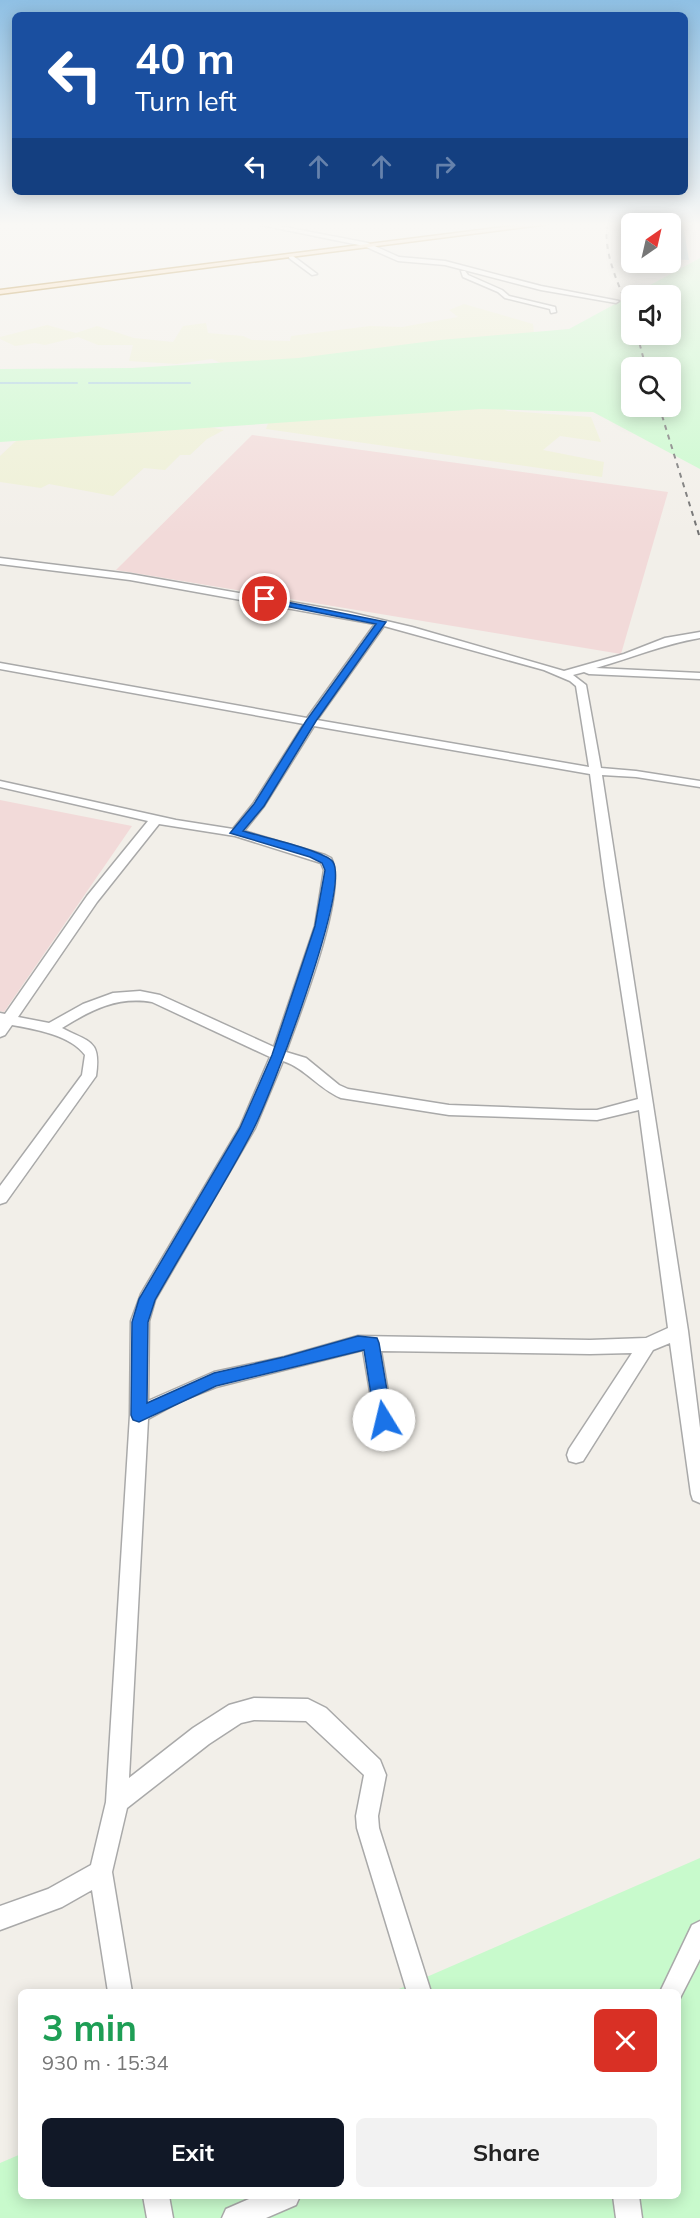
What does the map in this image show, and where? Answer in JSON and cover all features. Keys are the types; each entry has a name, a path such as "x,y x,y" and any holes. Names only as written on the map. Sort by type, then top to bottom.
{"street":[{"path":"0,561 153,581 265,599 382,622 487,650 564,674 582,685 679,1331 700,1494"},
{"path":"236,833 258,806 311,721 382,622"},
{"path":"564,674 658,644 700,635"},
{"path":"0,666 488,754 700,784"},
{"path":"580,670 700,676"},
{"path":"0,784 156,819 236,833 321,858 327,861 330,870 321,926 278,1055 247,1128 147,1299 140,1322 139,1415 117,1802 101,1872 120,1989"},
{"path":"2,1023 92,899 156,819"},
{"path":"51,1028 102,1000 123,995 141,995 155,998 278,1055 301,1062 334,1089 346,1094 449,1110 597,1115 645,1103"},
{"path":"0,1198 89,1076 93,1062 92,1054 86,1046 51,1028 2,1023"},
{"path":"139,1415 177,1395 214,1380 284,1364 358,1343 590,1347 647,1345 679,1331"},
{"path":"371,1343 387,1439"},
{"path":"576,1455 647,1345"},
{"path":"117,1802 201,1736 237,1713 254,1709 308,1710 318,1716 372,1768 375,1775 367,1816 368,1828 418,1989"},
{"path":"0,1917 54,1899 101,1872"},
{"path":"673,1989 700,1933"},
{"path":"157,2199 160,2218"},
{"path":"235,2218 280,2199"},
{"path":"626,2199 629,2218"}],"shaded area":[{"path":"252,435 668,492 621,654 116,570"},
{"path":"0,800 132,826 4,1012 0,1011"}],"green space":[{"path":"37,328 56,328 76,333 92,328 102,328 134,338 173,342 182,328 207,328 208,333 243,336 252,340 290,341 291,336 358,328 533,328 534,333 231,368 212,359 177,364 129,361 133,345 98,345 78,337 45,345 35,343 15,346 0,339 0,337"},
{"path":"572,328 621,328 621,345 681,345 681,328 700,328 700,469 593,412 481,409 0,442 0,369 132,368 298,358 440,340"},
{"path":"487,399 507,411 591,417 601,442 560,436 543,450 604,462 602,477 266,429 274,406"},
{"path":"199,425 224,430 207,439 190,455 180,455 165,470 144,468 113,496 49,484 41,488 0,482 0,456 31,427"},
{"path":"700,1858 700,2218 0,2218 0,2163 18,2155 18,2199 681,2199 681,1989 399,1989"}],"waterway":[{"path":"0,383 77,383"},
{"path":"89,383 190,383"}],"railway":[{"path":"640,345 643,357"},
{"path":"662,417 700,538"}],"route":[{"path":"265,599 382,622 311,721 250,818 236,833 314,855 327,861 330,870 321,926 278,1055 247,1128 147,1299 140,1322 139,1415 177,1395 232,1374 284,1364 358,1343 371,1343 384,1420"}]}
